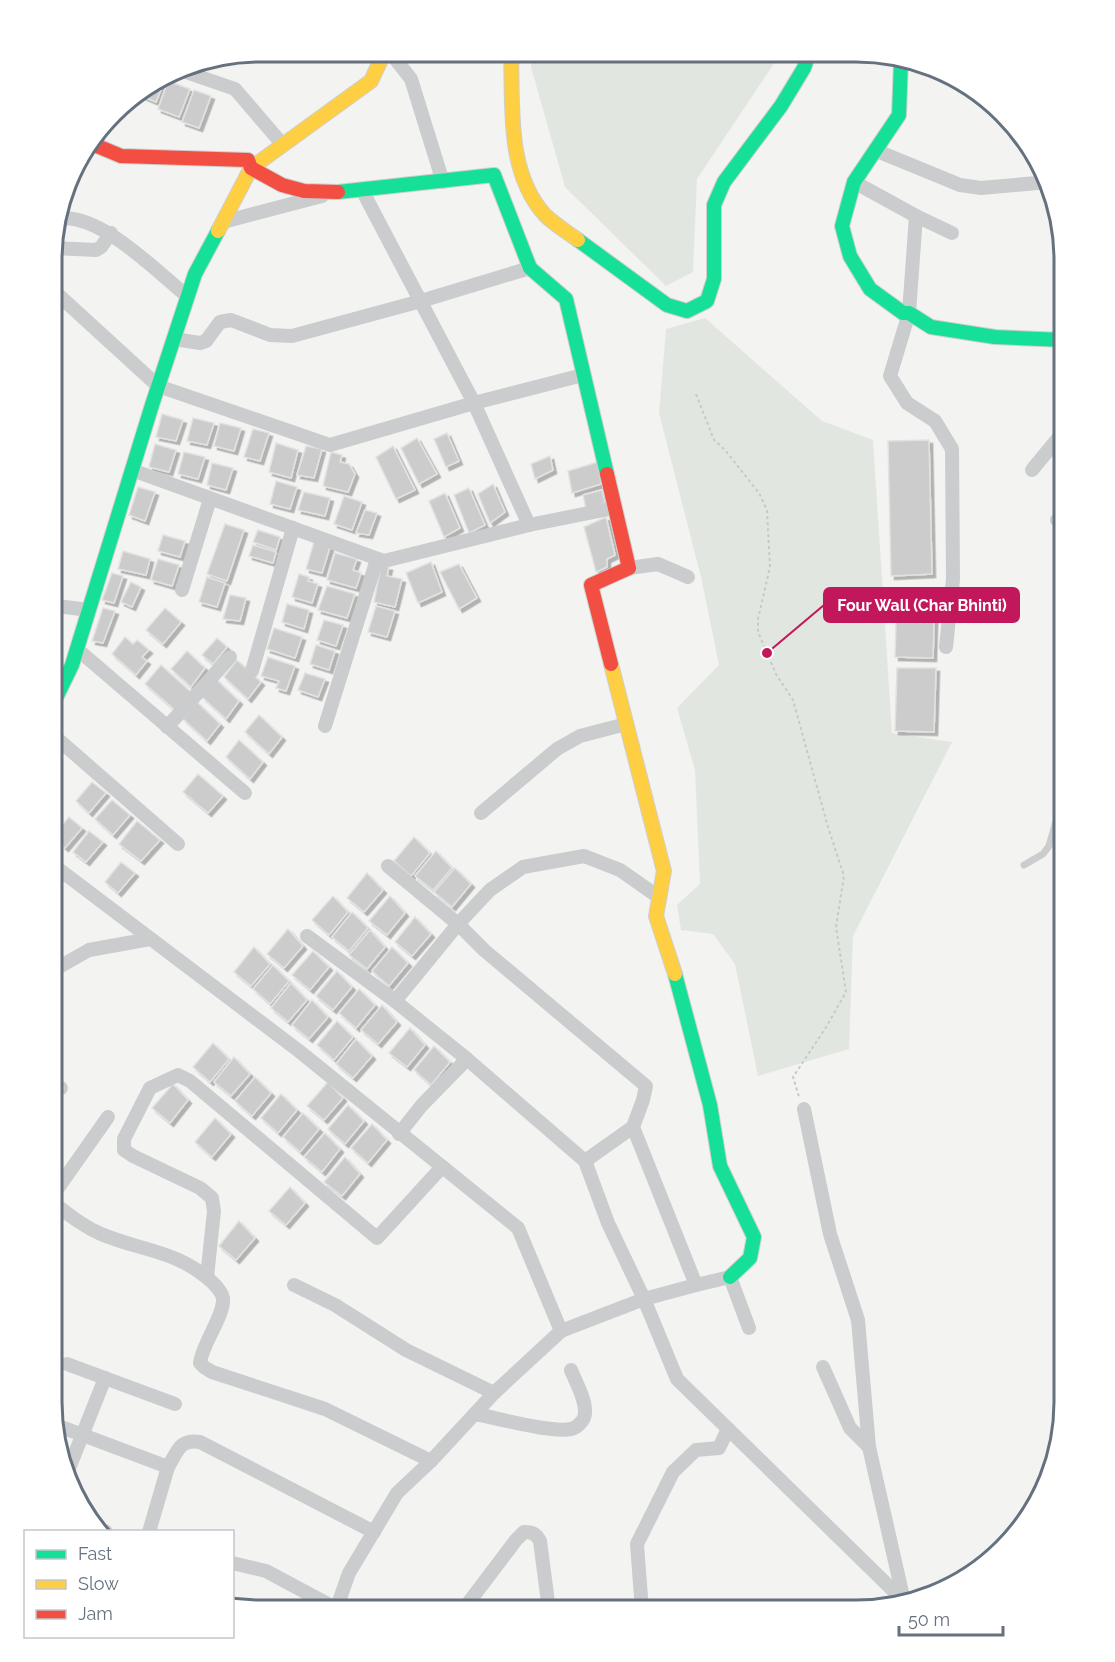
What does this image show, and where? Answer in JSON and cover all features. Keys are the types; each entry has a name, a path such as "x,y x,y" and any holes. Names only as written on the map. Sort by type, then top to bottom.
{"street":[{"path":"62,686 72,665 195,274 251,168 371,81 381,62"},
{"path":"396,62 411,79 443,182"},
{"path":"511,62 514,136 520,170 530,195 546,216 667,305 682,312 694,309 707,301 714,279 714,206 724,182 781,106 806,62"},
{"path":"901,67 899,115 854,182 842,226 850,256 870,290 903,313 909,313 931,327 995,337 1054,340"},
{"path":"192,74 235,89 283,145"},
{"path":"98,146 121,156 248,160 251,168 282,185 304,191 362,190 443,182 520,170"},
{"path":"877,150 960,185 981,188 1037,183"},
{"path":"494,175 530,268 566,299 629,568"},
{"path":"854,182 952,233"},
{"path":"362,190 474,403 529,525"},
{"path":"223,222 338,192"},
{"path":"916,216 909,313 890,376 907,403 935,421 952,449 953,579 946,647"},
{"path":"66,218 74,218 111,233 188,297"},
{"path":"62,248 96,250 111,233"},
{"path":"174,339 200,343 206,341 220,322 231,320 270,334 292,336 530,268"},
{"path":"62,298 158,386 330,445 474,403 583,375"},
{"path":"1032,470 1054,443"},
{"path":"132,470 384,561 529,525 614,508"},
{"path":"182,590 210,499"},
{"path":"252,671 293,528"},
{"path":"324,726 377,559"},
{"path":"340,1600 349,1573 397,1493 431,1461 494,1393 561,1331 644,1299 730,1277 750,1258 754,1237 720,1166 710,1105 657,916 664,871 591,585 629,568 658,564 688,577"},
{"path":"62,607 89,610"},
{"path":"76,650 245,793"},
{"path":"167,727 230,657"},
{"path":"481,813 557,749 580,736 626,724"},
{"path":"62,743 178,844"},
{"path":"395,1000 458,924 490,890 524,867 584,856 620,870 660,898"},
{"path":"388,866 645,1086 643,1100 633,1127 585,1161"},
{"path":"62,872 299,1051 518,1228 561,1331"},
{"path":"307,936 395,1000 585,1161 608,1223 644,1299 677,1379 899,1596"},
{"path":"62,965 89,950 150,939"},
{"path":"399,1134 467,1059"},
{"path":"207,1277 214,1212 212,1198 200,1188 133,1156 124,1149 124,1139 150,1088 177,1075 190,1081 377,1238 442,1167"},
{"path":"804,1109 830,1234 858,1320 869,1447 903,1595"},
{"path":"62,1183 108,1117"},
{"path":"633,1127 696,1285"},
{"path":"62,1208 84,1225 101,1234 166,1253 191,1266 217,1287 223,1298 201,1355 200,1363 204,1367 212,1372 325,1409 431,1461"},
{"path":"730,1277 749,1328"},
{"path":"294,1285 335,1305 406,1350 494,1393"},
{"path":"67,1364 175,1404"},
{"path":"823,1367 850,1428 869,1447"},
{"path":"475,1413 554,1430 573,1429 581,1424 586,1415 584,1400 571,1370"},
{"path":"71,1463 105,1378"},
{"path":"63,1428 168,1467"},
{"path":"641,1600 637,1544 673,1472 696,1450 720,1448 728,1429"},
{"path":"150,1530 168,1467 182,1444 188,1440 200,1442 374,1532"},
{"path":"471,1600 516,1540 524,1532 531,1532 537,1535 540,1541 548,1600"},
{"path":"234,1563 266,1570 321,1600"}],"lane":[{"path":"1024,865 1043,854 1050,846 1054,833"}],"path":[{"path":"696,394 714,440 725,450 759,493 767,510 770,567 758,619 758,632 776,674 792,700 844,876 836,927 846,992 793,1077 804,1109"}],"shaded area":[{"path":"531,62 775,62 697,179 693,272 666,286 565,187"},
{"path":"705,318 822,421 873,440 892,733 952,742 853,936 849,1049 758,1076 735,964 713,934 681,930 677,905 700,884 695,770 677,708 719,665 701,577 659,413 666,329"}],"building":[{"path":"172,82 190,89 179,117 158,109 166,85"},
{"path":"162,88 156,102 146,98"},
{"path":"194,90 211,96 199,128 182,122"},
{"path":"162,414 183,420 176,441 156,437"},
{"path":"193,418 214,423 207,445 187,441"},
{"path":"220,423 241,428 234,451 214,446"},
{"path":"253,429 269,433 260,461 244,457"},
{"path":"447,433 459,461 446,467 434,439"},
{"path":"417,438 437,474 419,484 401,448"},
{"path":"929,440 932,574 891,576 888,441"},
{"path":"276,443 298,450 291,478 269,472"},
{"path":"155,444 176,450 169,472 149,467"},
{"path":"306,446 322,449 314,478 297,475"},
{"path":"393,446 415,490 396,499 376,457"},
{"path":"184,452 205,457 198,479 178,474"},
{"path":"331,452 342,455 340,462 349,464 355,474 348,492 323,486"},
{"path":"550,456 553,470 535,479 531,464"},
{"path":"598,462 601,484 572,493 568,471"},
{"path":"212,463 233,468 226,490 207,485"},
{"path":"276,481 297,487 290,509 270,504"},
{"path":"493,484 505,512 490,523 478,494"},
{"path":"138,487 155,492 145,521 129,515"},
{"path":"469,488 485,525 469,533 454,495"},
{"path":"602,490 605,503 586,509 583,495"},
{"path":"304,492 330,498 325,516 298,510"},
{"path":"445,493 460,528 444,537 429,501"},
{"path":"344,496 362,502 352,530 334,524"},
{"path":"365,510 377,513 369,535 356,533"},
{"path":"606,517 615,555 607,559 607,567 596,572 584,527"},
{"path":"225,524 244,530 227,581 207,574"},
{"path":"258,530 280,537 276,550 253,542"},
{"path":"163,535 185,541 180,557 158,551"},
{"path":"314,542 330,547 322,573 306,569"},
{"path":"253,545 276,552 273,563 249,556"},
{"path":"123,551 150,559 146,575 118,569"},
{"path":"335,553 357,559 353,570 361,573 356,588 327,580"},
{"path":"158,559 179,565 172,586 151,580"},
{"path":"431,562 442,592 418,603 406,573"},
{"path":"459,564 477,598 459,609 440,572"},
{"path":"381,566 389,567 387,576 402,579 395,607 374,602"},
{"path":"112,573 123,576 114,603 102,600"},
{"path":"299,574 309,577 308,581 318,584 312,603 292,597"},
{"path":"207,577 225,583 217,607 199,602"},
{"path":"131,582 141,587 132,607 121,602"},
{"path":"327,586 355,594 347,618 318,610"},
{"path":"897,589 935,590 933,658 895,657"},
{"path":"230,595 246,598 240,621 223,619"},
{"path":"287,604 309,610 304,629 282,622"},
{"path":"376,606 395,611 387,637 368,632"},
{"path":"103,608 115,611 103,643 92,641"},
{"path":"165,608 181,622 163,644 146,630"},
{"path":"324,620 343,625 336,646 317,640"},
{"path":"274,628 302,637 295,658 267,649"},
{"path":"125,637 133,644 137,640 149,650 142,657 147,661 136,675 112,654"},
{"path":"217,638 227,647 213,664 202,655"},
{"path":"316,645 335,651 329,670 310,664"},
{"path":"187,651 205,668 191,687 171,669"},
{"path":"268,657 295,666 286,691 276,688 279,681 261,676"},
{"path":"237,660 261,682 248,699 224,677"},
{"path":"161,665 191,692 176,711 145,684"},
{"path":"897,668 936,668 934,732 895,731"},
{"path":"305,673 325,679 318,697 298,690"},
{"path":"216,679 239,701 226,719 202,697"},
{"path":"197,702 220,724 207,741 183,719"},
{"path":"259,715 282,737 269,754 245,732"},
{"path":"239,740 263,762 250,779 226,757"},
{"path":"198,774 223,796 208,813 183,792"},
{"path":"92,782 106,793 89,813 76,801"},
{"path":"112,800 130,815 113,835 95,819"},
{"path":"69,817 82,828 65,848 62,845 62,825"},
{"path":"137,821 160,840 141,861 119,844"},
{"path":"89,831 103,842 86,862 73,852"},
{"path":"414,837 430,853 411,876 394,861"},
{"path":"436,851 452,868 433,890 415,876"},
{"path":"121,862 135,873 118,893 105,882"},
{"path":"455,868 471,884 452,907 434,892"},
{"path":"367,873 383,890 364,912 347,898"},
{"path":"333,896 348,912 329,935 312,920"},
{"path":"390,896 405,913 387,935 369,921"},
{"path":"352,912 368,928 349,951 332,937"},
{"path":"415,917 431,934 412,956 395,942"},
{"path":"288,929 303,946 284,968 267,954"},
{"path":"370,930 385,947 367,969 349,955"},
{"path":"254,947 270,964 251,986 234,972"},
{"path":"392,947 408,963 389,986 372,971"},
{"path":"313,951 329,967 310,990 292,975"},
{"path":"273,965 289,981 270,1004 253,989"},
{"path":"337,971 352,987 333,1010 316,996"},
{"path":"291,983 307,1000 288,1022 271,1008"},
{"path":"359,989 375,1005 356,1028 339,1013"},
{"path":"312,1000 328,1017 309,1039 292,1025"},
{"path":"382,1005 397,1022 378,1044 361,1030"},
{"path":"337,1021 353,1037 334,1060 317,1045"},
{"path":"410,1028 425,1045 407,1067 389,1053"},
{"path":"356,1039 372,1056 353,1078 336,1064"},
{"path":"213,1043 229,1059 210,1082 193,1067"},
{"path":"434,1046 450,1062 431,1085 414,1070"},
{"path":"234,1057 250,1074 231,1096 214,1082"},
{"path":"255,1077 271,1093 252,1116 235,1101"},
{"path":"328,1082 343,1098 324,1120 307,1106"},
{"path":"173,1084 188,1100 170,1123 152,1108"},
{"path":"281,1094 297,1110 278,1133 261,1118"},
{"path":"348,1105 364,1121 345,1144 328,1129"},
{"path":"303,1113 319,1129 300,1152 283,1137"},
{"path":"215,1118 231,1134 212,1157 195,1142"},
{"path":"372,1124 387,1140 368,1163 351,1148"},
{"path":"325,1133 340,1149 322,1172 304,1157"},
{"path":"345,1157 360,1174 342,1196 324,1182"},
{"path":"290,1187 305,1203 286,1225 269,1211"},
{"path":"239,1221 255,1238 236,1260 219,1246"}],"traffic: fast":[{"path":"578,240 667,305 687,311 707,301 714,279 714,205 724,182 781,106 806,62"},
{"path":"901,67 899,115 854,182 842,226 850,256 870,289 903,313 909,313 931,327 995,337 1054,340"},
{"path":"338,192 494,175 530,268 566,299 607,474"},
{"path":"62,686 72,665 195,274 218,231"},
{"path":"675,974 710,1105 720,1166 754,1237 750,1258 730,1277"}],"traffic: slow":[{"path":"218,231 251,168 371,81 380,62"},
{"path":"511,62 514,138 524,179 532,198 545,215 578,240"},
{"path":"611,664 664,871 656,916 675,974"}],"traffic: jam":[{"path":"97,146 121,156 248,160 251,168 282,185 304,191 338,192"},
{"path":"607,474 629,568 591,585 611,664"}],"place":[{"name":"Four Wall (Char Bhinti)","path":"767,653"}]}
